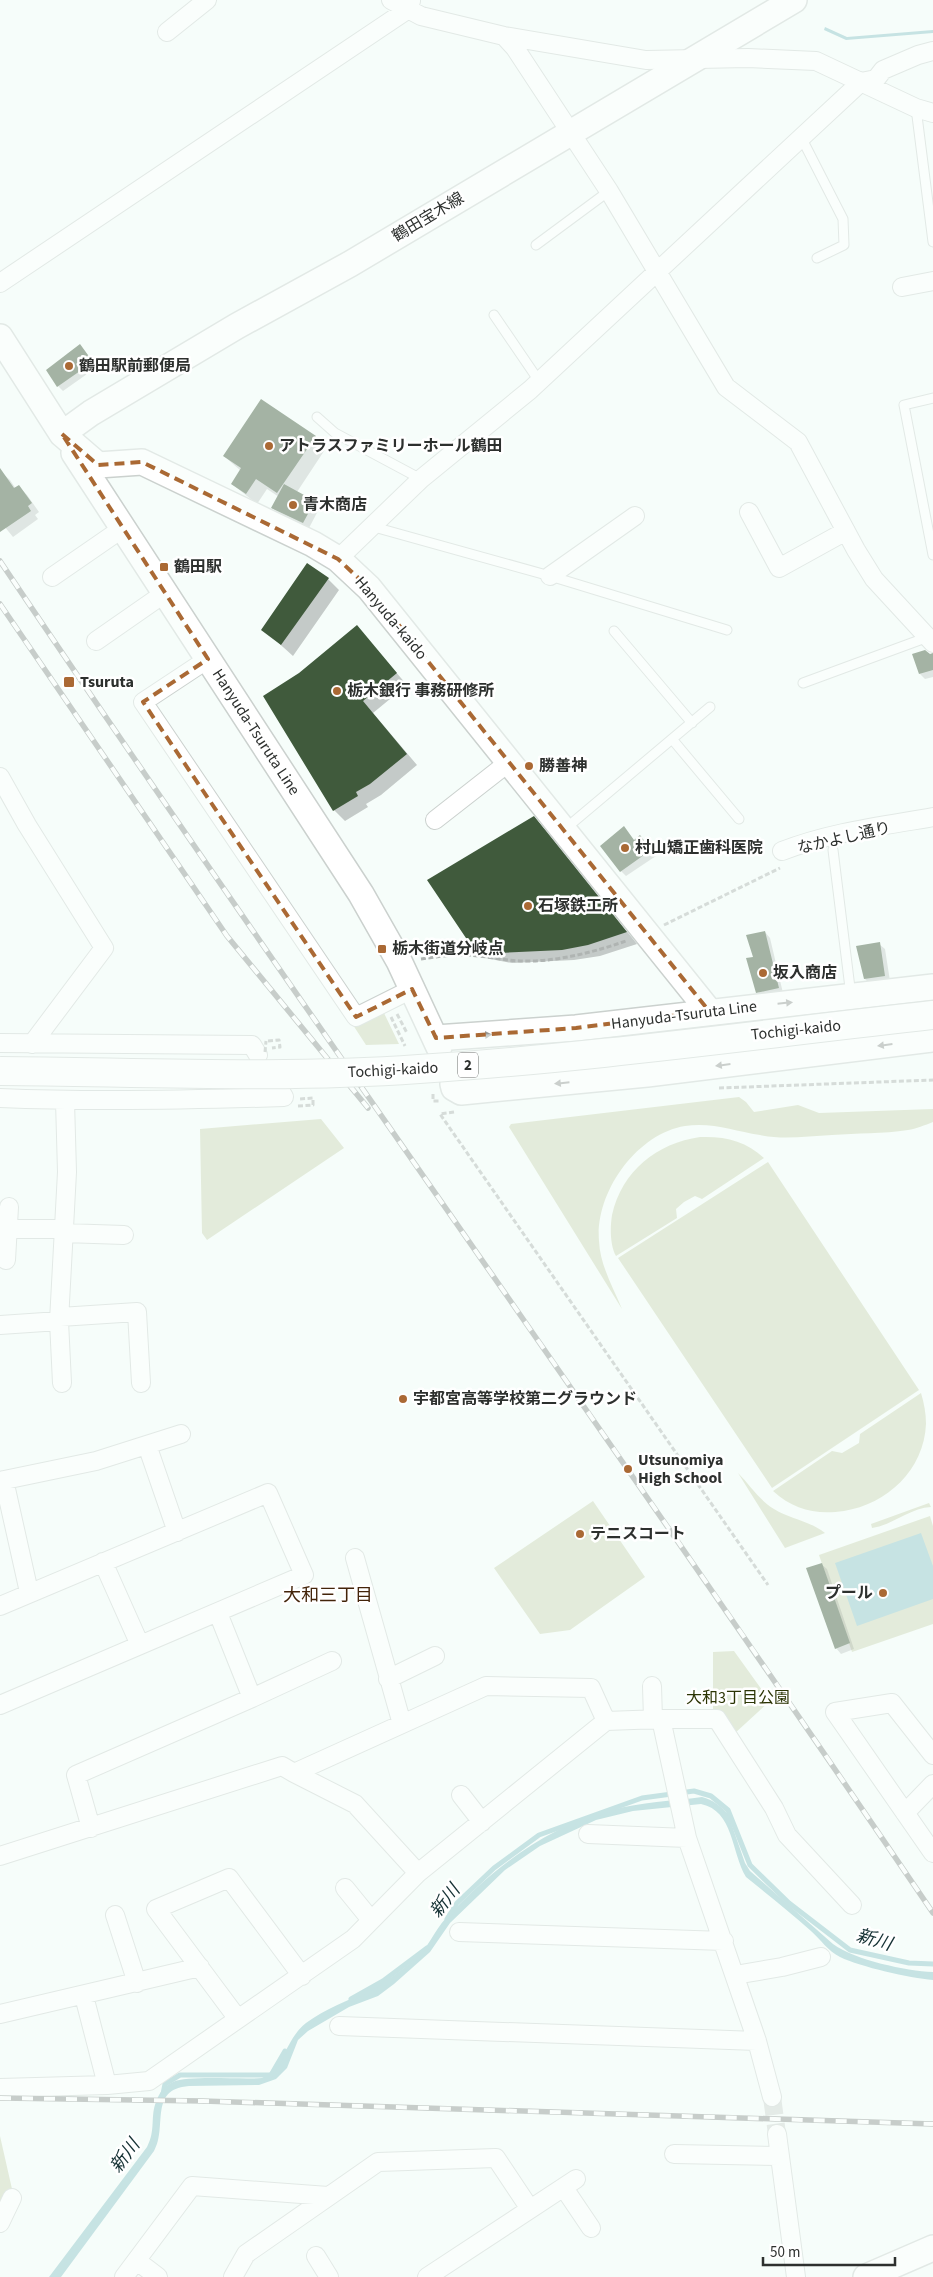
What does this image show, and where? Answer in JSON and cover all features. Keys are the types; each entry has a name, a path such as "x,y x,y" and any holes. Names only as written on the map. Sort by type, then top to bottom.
{"main road":[{"name":"Tochigi-kaido","path":"0,1071 282,1074 418,1070 593,1054 933,1015"}],"street":[{"path":"167,32 207,0"},
{"path":"390,0 409,5 421,16 504,36 646,60 748,58 816,61 916,108 933,113"},
{"name":"鶴田宝木線","path":"62,434 91,413 238,326 350,264 794,0"},
{"path":"0,283 409,5"},
{"path":"504,36 515,48 609,191 658,271 709,362 726,387 798,442 874,579 930,640"},
{"path":"338,558 374,527 421,479 539,381 802,139 861,82 876,79 883,70 918,55 933,51"},
{"path":"902,287 933,282"},
{"name":"Hanyuda-kaido","path":"0,337 62,434 98,465 142,462 313,544 338,558 368,588 709,1012"},
{"name":"Hanyuda-Tsuruta Line","path":"62,434 361,894 412,989 437,1043 933,988"},
{"path":"749,512 779,568 846,531"},
{"path":"550,576 635,516"},
{"path":"52,577 123,528"},
{"path":"96,641 165,593"},
{"path":"208,659 143,702 356,1017 412,989"},
{"path":"435,820 509,762"},
{"path":"0,777 27,825 104,948 32,1044"},
{"path":"785,858 818,838 933,817"},
{"path":"453,1084 454,1088 460,1092 554,1084 933,1039"},
{"path":"0,1043 252,1045 265,1049"},
{"path":"0,1098 65,1101 284,1097 280,1090"},
{"path":"62,1383 60,1319 67,1172 65,1101"},
{"path":"6,1260 9,1207"},
{"path":"8,1229 124,1235"},
{"path":"0,1325 136,1312 141,1383"},
{"path":"30,1592 2,1481 96,1461 181,1434"},
{"path":"147,1445 177,1532"},
{"path":"0,1606 268,1493 304,1574 218,1613 0,1705"},
{"path":"355,1558 402,1724"},
{"path":"103,1562 140,1646"},
{"path":"218,1613 252,1698"},
{"path":"388,1679 435,1656"},
{"path":"91,1828 76,1775 332,1661"},
{"path":"294,1772 486,1686 591,1688 606,1721"},
{"path":"652,1686 657,1719 687,1838 757,2042 772,2097"},
{"path":"933,1755 892,1703 836,1712 933,1853"},
{"path":"0,2088 149,2082 352,1940 418,1873 606,1721 716,1719 774,1808 787,1835 852,1905"},
{"path":"0,1856 282,1766 355,1804 418,1873"},
{"path":"905,1813 933,1784"},
{"path":"461,1795 482,1822"},
{"path":"588,1834 687,1838"},
{"path":"238,2019 156,1910 229,1878 302,1976"},
{"path":"345,1888 372,1920"},
{"path":"115,1915 138,1983"},
{"path":"459,1932 724,1942"},
{"path":"735,1975 782,1967 821,1957"},
{"path":"0,2014 84,1996 200,1967"},
{"path":"84,1996 106,2085"},
{"path":"339,2026 757,2042"},
{"path":"777,2134 796,2277"},
{"path":"674,2154 779,2156"},
{"path":"233,2277 246,2254 378,2162 496,2158 530,2209"},
{"path":"427,2277 570,2184 591,2228"},
{"path":"124,2277 192,2186 328,2196"},
{"path":"0,2223 12,2198"},
{"path":"866,2277 933,2248"},
{"path":"316,2256 329,2277"},
{"path":"137,2261 158,2277"}],"lane":[{"path":"916,108 933,242"},
{"path":"802,139 843,220 844,245 817,258"},
{"path":"536,245 609,191"},
{"path":"494,315 539,381"},
{"path":"933,398 904,405 933,555"},
{"path":"317,417 335,434 421,479"},
{"path":"374,527 550,576 727,630"},
{"path":"614,631 692,722"},
{"path":"803,684 930,640"},
{"path":"563,830 710,707"},
{"path":"672,739 739,819"},
{"path":"833,850 851,996"}],"path":[{"name":"なかよし通り","path":"656,930 785,858"},
{"path":"413,960 467,954 503,961 533,961 572,956 630,940"},
{"path":"405,1046 391,1017 397,1014 411,1040"},
{"path":"440,1114 768,1585"}],"highlighted area":[{"path":"62,434 98,465 142,462 338,559 369,588 709,1011 576,1028 436,1038 412,989 356,1017 143,702 208,659"}],"green space":[{"path":"383,1011 399,1044 366,1045 353,1025"},
{"path":"739,1097 754,1112 798,1105 819,1113 933,1109 933,1122 914,1129 880,1133 787,1137 695,1125 667,1131 650,1141 635,1153 622,1168 604,1204 600,1223 599,1241 602,1259 607,1276 622,1309 509,1127 511,1124"},
{"path":"321,1119 344,1148 207,1240 202,1233 200,1129"},
{"path":"700,1137 718,1137 735,1141 750,1147 764,1158 702,1199 695,1196 684,1202 676,1209 677,1218 616,1256 612,1242 611,1220 617,1199 624,1185 644,1162 656,1153 684,1140"},
{"path":"768,1162 919,1390 772,1488 618,1258"},
{"path":"921,1393 926,1420 924,1441 911,1470 888,1493 860,1507 844,1511 824,1512 797,1507 773,1491 832,1451 842,1453 859,1443 860,1434"},
{"path":"738,1473 759,1497 769,1505 825,1533 785,1548"},
{"name":"テニスコート","path":"593,1501 645,1577 570,1630 540,1634 494,1568"},
{"path":"929,1503 931,1507 916,1510 887,1524 872,1528 871,1524"},
{"name":"プール","path":"930,1516 933,1526 933,1624 852,1652 819,1555"},
{"name":"大和3丁目公園","path":"734,1651 770,1701 734,1734 713,1711 713,1652"},
{"path":"0,2136 12,2189 0,2212"}],"water":[{"path":"825,27 847,37 933,30 933,33 846,40 824,30"},
{"path":"921,1533 933,1566 933,1599 857,1626 835,1563"},
{"path":"702,1797 723,1808 728,1814 745,1863 750,1871 833,1944 854,1955 881,1964 933,1972 933,1980 885,1972 849,1961 832,1952 815,1934 746,1877 726,1824 712,1808 701,1804 633,1811 596,1820 540,1846 505,1870 450,1923 430,1952 394,1984 378,1996 349,2007 308,2031 298,2040 287,2068 276,2079 259,2085 189,2086 176,2089 168,2094 161,2111 160,2131 154,2151 61,2277 49,2277 147,2147 150,2141 154,2108 164,2088 180,2080 262,2078 270,2073 299,2030 306,2023 329,2009 376,1987 409,1964 419,1956 446,1918 482,1883 521,1852 564,1827 623,1807"}],"building":[{"name":"鶴田駅前郵便局","path":"80,344 93,362 57,387 46,370"},
{"name":"アトラスファミリーホール鶴田","path":"261,399 316,436 277,493 256,479 246,494 231,484 241,468 223,456"},
{"path":"0,468 14,488 19,485 32,503 28,506 31,511 0,532"},
{"name":"青木商店","path":"284,484 315,501 303,523 271,508"},
{"path":"307,563 329,578 281,645 261,630"},
{"path":"357,625 397,673 363,701 407,754 370,784 356,792 358,796 333,811 263,696 299,673"},
{"path":"925,650 930,654 933,653 933,670 919,674 912,654"},
{"name":"石塚鉄工所","path":"534,816 627,932 588,945 562,950 500,953 472,947 427,880"},
{"name":"村山矯正歯科医院","path":"624,826 634,840 640,835 651,850 620,872 600,846"},
{"name":"坂入商店","path":"765,931 779,988 756,993 746,958 753,957 746,935"},
{"path":"880,942 885,976 864,979 856,946"},
{"path":"822,1563 850,1643 835,1649 806,1568"}],"waterway":[{"name":"新川","path":"447,1919 457,1903 494,1868 539,1835 642,1798 694,1791 711,1796 728,1810 750,1865 789,1903 850,1950 909,1963 933,1964"},
{"name":"新川","path":"351,1999 383,1981 427,1948"},
{"name":"新川","path":"163,2094 165,2084 180,2075 271,2075 285,2051"}],"tunnel":[{"path":"772,2097 777,2134"}],"railway":[{"path":"0,561 115,731 701,1574 933,1913"},
{"path":"0,604 227,936 368,1108"},
{"path":"0,2098 203,2101 933,2124"}],"place":[{"name":"鶴田駅前郵便局","path":"69,366"},
{"name":"アトラスファミリーホール鶴田","path":"269,446"},
{"name":"青木商店","path":"293,505"},
{"name":"鶴田駅","path":"164,567"},
{"name":"Tsuruta","path":"69,682"},
{"name":"栃木銀行 事務研修所","path":"337,691"},
{"name":"勝善神","path":"529,766"},
{"name":"村山矯正歯科医院","path":"625,848"},
{"name":"石塚鉄工所","path":"528,906"},
{"name":"栃木街道分岐点","path":"382,949"},
{"name":"坂入商店","path":"763,973"},
{"name":"宇都宮高等学校第二グラウンド","path":"403,1399"},
{"name":"Utsunomiya High School","path":"628,1469"},
{"name":"テニスコート","path":"580,1534"},
{"name":"プール","path":"883,1593"}],"district":[{"name":"大和三丁目","path":"328,1595"}]}
